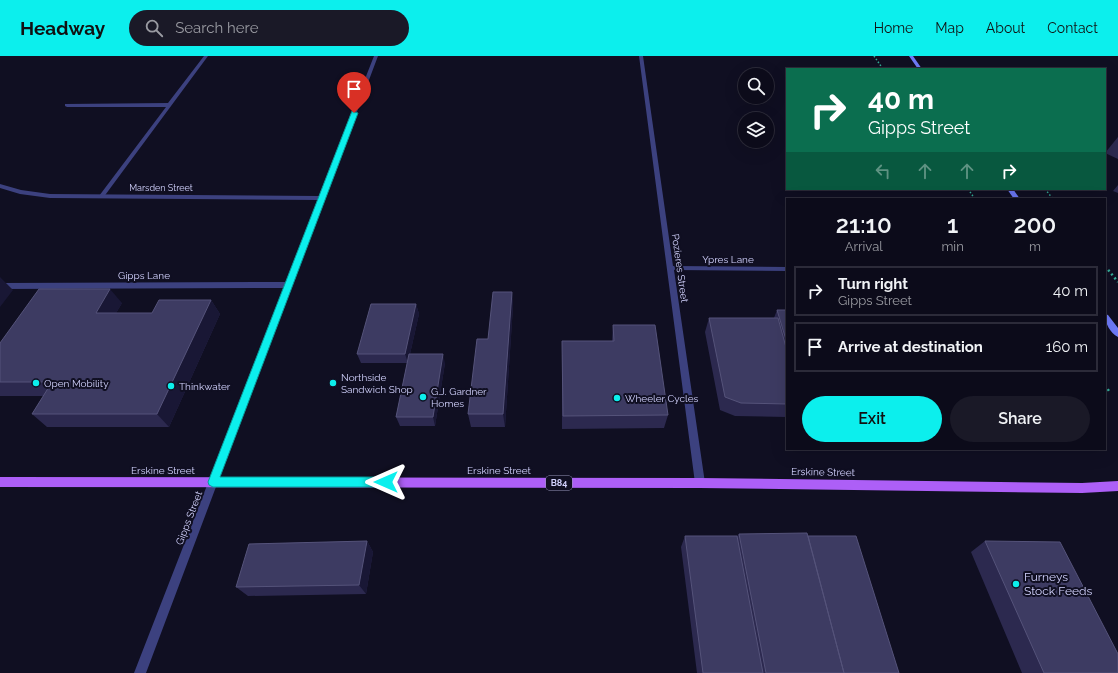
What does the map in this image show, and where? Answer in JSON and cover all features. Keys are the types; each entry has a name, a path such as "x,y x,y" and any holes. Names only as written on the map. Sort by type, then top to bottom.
{"main road":[{"name":"Erskine Street","path":"0,482 700,483 1082,488 1118,486"}],"street":[{"path":"101,197 206,56"},
{"name":"Gipps Street","path":"140,673 376,56"},
{"name":"Pozieres Street","path":"641,56 700,483"},
{"path":"911,56 919,68"},
{"path":"67,105 170,105"},
{"name":"Marsden Street","path":"0,186 20,192 50,196 322,198"},
{"name":"Ypres Lane","path":"670,268 786,269"},
{"name":"Gipps Lane","path":"0,286 289,285"},
{"path":"1106,318 1118,334"}],"path":[{"path":"874,56 882,68"},
{"path":"1046,190 1052,198"},
{"path":"1106,267 1118,282"},
{"path":"1106,386 1109,391"}],"building":[{"path":"39,289 110,289 96,313 152,313 159,300 211,300 157,414 32,414 52,382 0,382 0,343"},
{"path":"493,292 512,292 503,414 468,414 477,339 488,339"},
{"path":"371,304 416,304 405,354 357,354"},
{"path":"777,310 786,310 786,340"},
{"path":"709,318 778,318 786,347 786,404 741,403 725,397"},
{"path":"613,325 655,325 668,415 563,416 562,341 614,341"},
{"path":"409,354 443,354 433,417 396,417"},
{"path":"807,533 844,673 766,673 739,534"},
{"path":"685,536 737,536 763,673 703,673"},
{"path":"808,536 856,536 899,673 844,673"},
{"path":"367,541 359,585 236,587 249,544"},
{"path":"985,541 1060,542 1118,654 1118,673 1044,673"}],"place":[{"name":"Open Mobility","path":"36,383"},
{"name":"Northside Sandwich Shop","path":"333,383"},
{"name":"Thinkwater","path":"171,386"},
{"name":"G.J. Gardner Homes","path":"423,397"},
{"name":"Wheeler Cycles","path":"617,398"},
{"name":"Furneys Stock Feeds","path":"1016,584"}],"route":[{"path":"354,113 213,482 386,482"}]}
